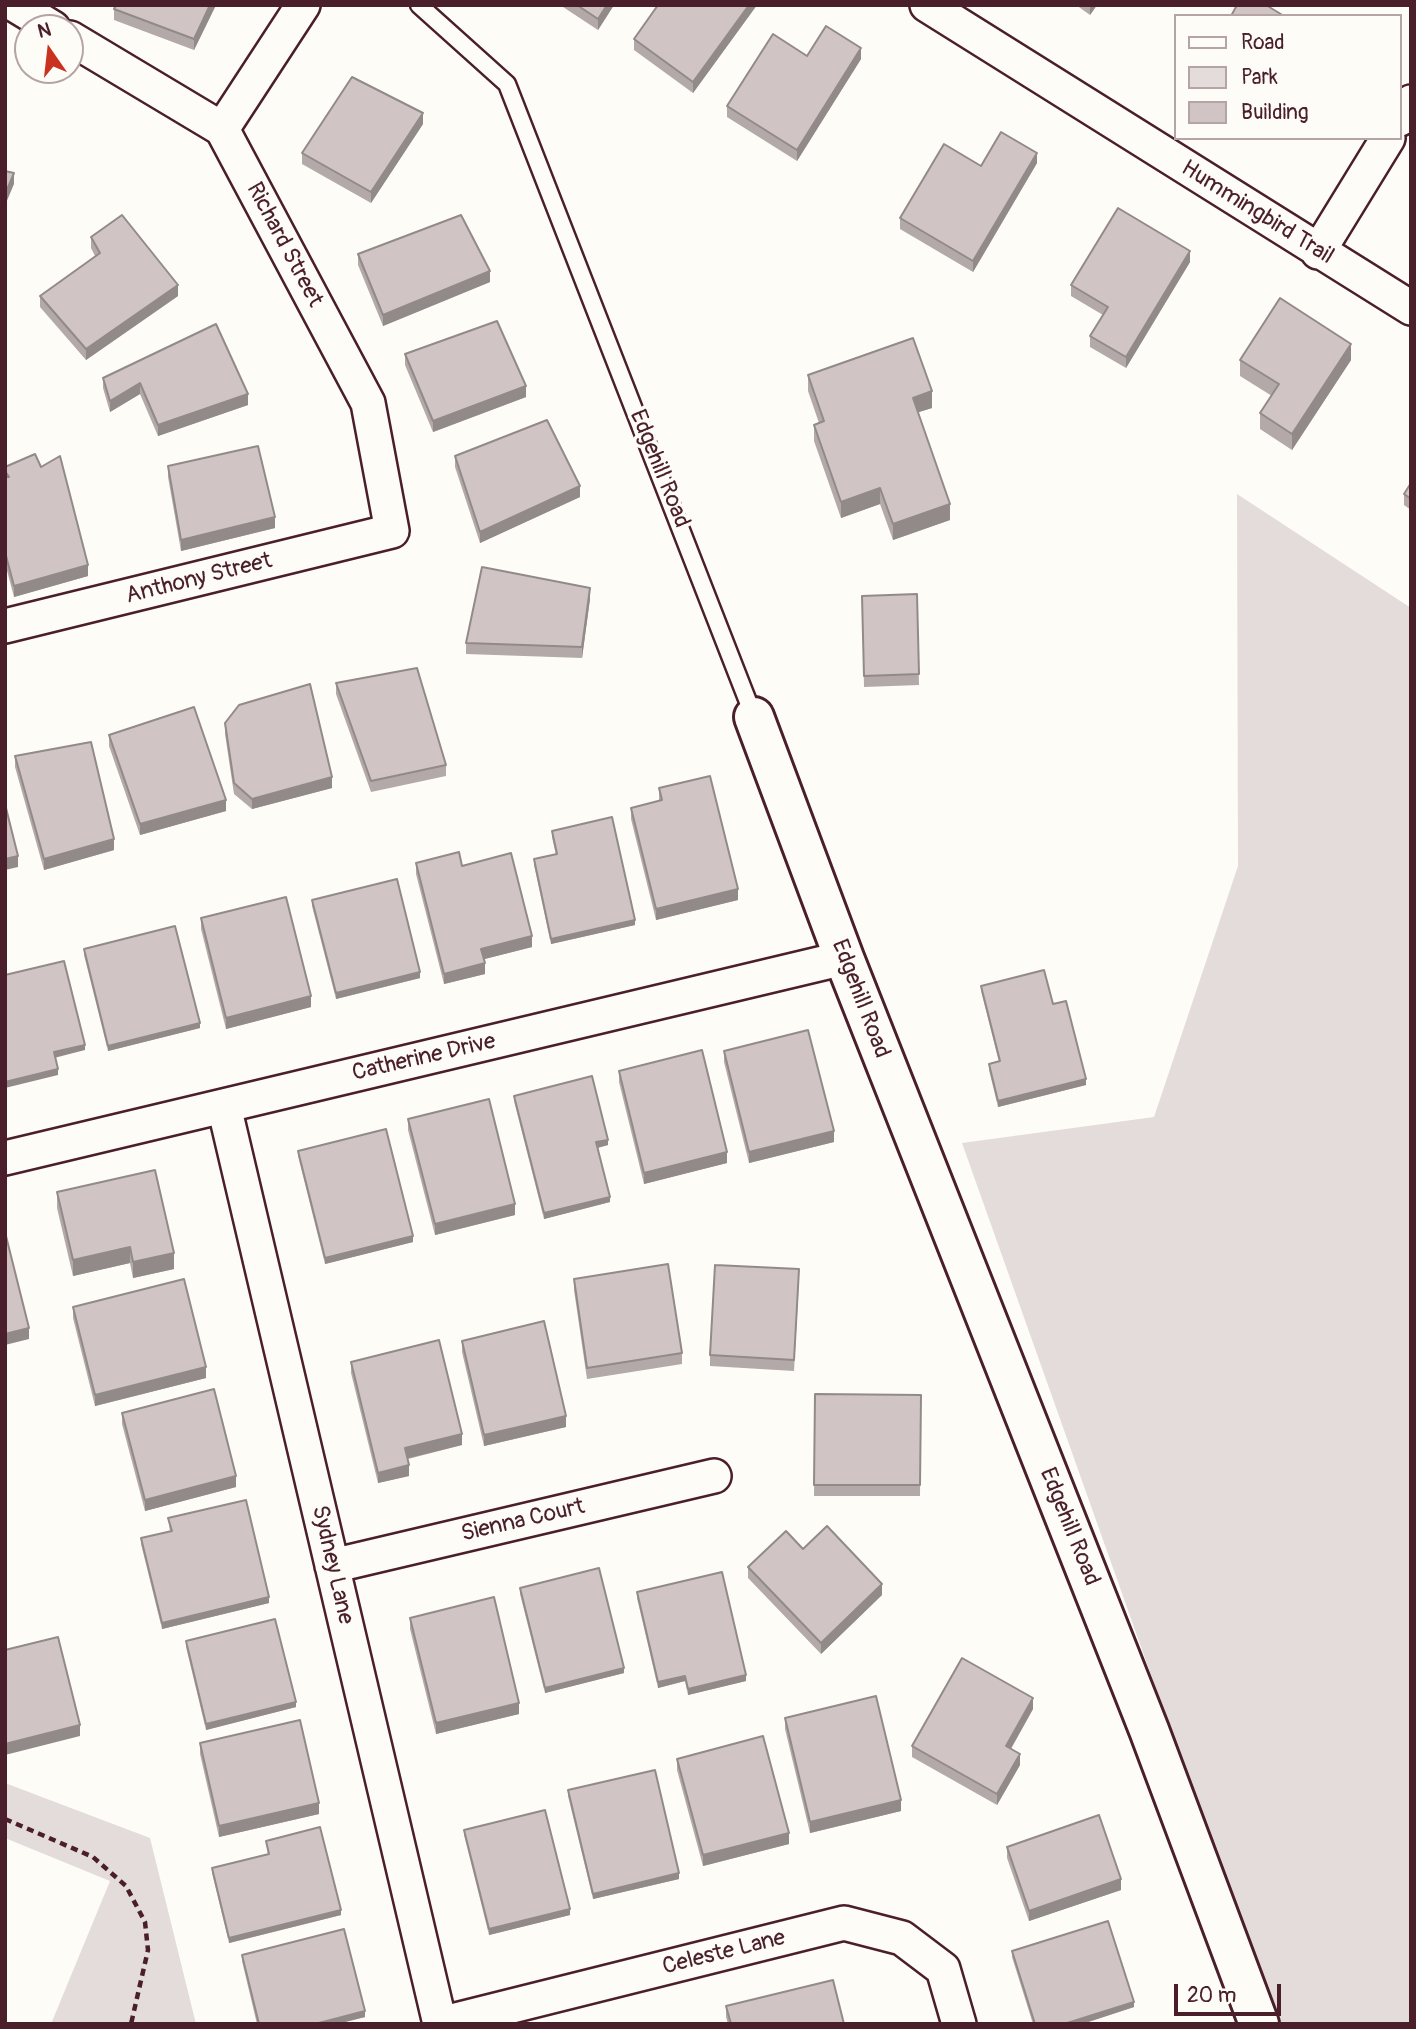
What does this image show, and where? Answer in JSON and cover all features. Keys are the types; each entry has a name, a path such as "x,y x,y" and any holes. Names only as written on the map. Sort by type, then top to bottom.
{"street":[{"path":"84,46 222,129 303,5"},
{"name":"Hummingbird Trail","path":"927,5 1411,308"},
{"name":"Richard Street","path":"222,129 368,402 392,531"},
{"path":"1318,252 1387,140"},
{"name":"Anthony Street","path":"5,626 392,531"},
{"name":"Edgehill Road","path":"754,717 844,958 1149,1730 1259,2024"},
{"name":"Catherine Drive","path":"5,1158 844,958"},
{"name":"Sydney Lane","path":"224,1105 440,2024"},
{"name":"Sienna Court","path":"332,1566 714,1476"},
{"name":"Celeste Lane","path":"440,2024 844,1923 902,1938 943,1969 959,2024"}],"lane":[{"name":"Edgehill Road","path":"419,5 507,85 754,717"}],"path":[{"path":"5,1819 93,1857 126,1886 145,1922 148,1950 131,2024"}],"green space":[{"path":"1237,494 1411,608 1411,2024 1275,2024 962,1143 1154,1117 1238,866"},
{"path":"5,1783 150,1838 196,2024 51,2024 110,1881 5,1838"}],"building":[{"path":"116,5 210,5 194,39 114,9"},
{"path":"577,5 607,5 598,19"},
{"path":"658,5 749,5 693,82 634,39"},
{"path":"1237,5 1266,5 1281,14 1232,14"},
{"path":"826,26 861,48 797,150 727,106 773,34 807,56"},
{"path":"352,77 423,113 371,192 302,153"},
{"path":"1001,132 1037,153 973,261 900,218 944,144 981,166"},
{"path":"5,171 14,173 6,192 5,192"},
{"path":"1118,208 1190,251 1126,357 1090,336 1108,307 1071,285"},
{"path":"122,215 178,285 86,349 40,296 100,253 91,237"},
{"path":"461,215 490,271 383,315 358,254"},
{"path":"1280,298 1351,344 1292,434 1260,413 1279,384 1240,360"},
{"path":"497,321 526,386 433,421 405,354"},
{"path":"216,324 248,394 158,425 140,383 110,401 103,378"},
{"path":"913,338 932,391 913,398 950,504 893,524 880,488 841,502 814,425 824,421 808,375"},
{"path":"547,420 580,486 480,532 455,456"},
{"path":"258,446 275,517 181,540 168,466"},
{"path":"35,454 41,467 60,456 88,565 14,586 5,552 5,477 9,477 5,467"},
{"path":"1411,483 1411,499 1404,494"},
{"path":"482,567 590,588 582,647 466,643"},
{"path":"917,594 919,674 864,676 862,596"},
{"path":"417,668 446,765 371,781 336,683"},
{"path":"310,684 332,777 252,799 234,783 225,723 239,705"},
{"path":"194,707 226,800 140,824 109,735"},
{"path":"91,742 114,839 44,859 15,756"},
{"path":"710,776 738,889 656,909 631,808 662,800 659,788"},
{"path":"5,804 18,856 5,859"},
{"path":"612,817 635,920 551,939 534,859 557,854 552,831"},
{"path":"459,852 462,866 511,853 532,936 481,949 485,963 444,974 416,863"},
{"path":"397,879 420,972 336,993 312,900"},
{"path":"286,897 311,996 226,1018 201,918"},
{"path":"175,926 200,1023 108,1046 84,949"},
{"path":"64,961 85,1045 54,1052 58,1069 5,1082 5,975"},
{"path":"1044,970 1053,1004 1066,1001 1086,1079 998,1101 989,1064 1000,1061 981,986"},
{"path":"808,1030 834,1131 749,1152 724,1051"},
{"path":"702,1050 727,1152 644,1173 619,1071"},
{"path":"592,1076 608,1140 596,1142 610,1197 544,1213 514,1096"},
{"path":"489,1099 515,1204 435,1224 408,1119"},
{"path":"386,1129 413,1236 325,1258 298,1151"},
{"path":"155,1170 174,1253 133,1262 130,1247 73,1260 57,1192"},
{"path":"5,1232 29,1328 5,1334"},
{"path":"668,1264 682,1353 587,1368 574,1279"},
{"path":"715,1265 799,1269 794,1360 710,1355"},
{"path":"184,1279 206,1367 95,1395 73,1307"},
{"path":"544,1321 566,1416 484,1435 462,1341"},
{"path":"439,1340 462,1434 405,1448 409,1465 378,1473 351,1362"},
{"path":"214,1389 236,1476 145,1500 122,1413"},
{"path":"815,1394 921,1395 920,1485 814,1485"},
{"path":"246,1500 269,1597 162,1623 141,1538 172,1531 168,1518"},
{"path":"827,1526 882,1584 821,1643 748,1567 786,1531 803,1549"},
{"path":"599,1568 624,1668 545,1688 520,1588"},
{"path":"722,1572 746,1675 688,1689 685,1676 658,1682 637,1592"},
{"path":"494,1597 519,1703 436,1723 410,1618"},
{"path":"275,1619 296,1702 206,1724 186,1641"},
{"path":"58,1637 80,1725 5,1744 5,1650"},
{"path":"962,1658 1033,1698 1006,1746 1020,1754 997,1794 912,1746"},
{"path":"876,1696 901,1800 810,1822 785,1718"},
{"path":"300,1720 319,1803 219,1826 200,1743"},
{"path":"763,1736 789,1833 703,1855 677,1759"},
{"path":"655,1770 679,1873 593,1894 568,1790"},
{"path":"545,1810 570,1909 489,1929 464,1830"},
{"path":"1099,1815 1121,1879 1029,1911 1007,1847"},
{"path":"320,1827 341,1910 229,1938 212,1868 269,1854 266,1841"},
{"path":"1108,1921 1134,2002 1064,2024 1035,2024 1012,1951"},
{"path":"344,1929 365,2011 315,2024 259,2024 242,1955"},
{"path":"833,1980 844,2024 731,2024 726,2006"}]}
